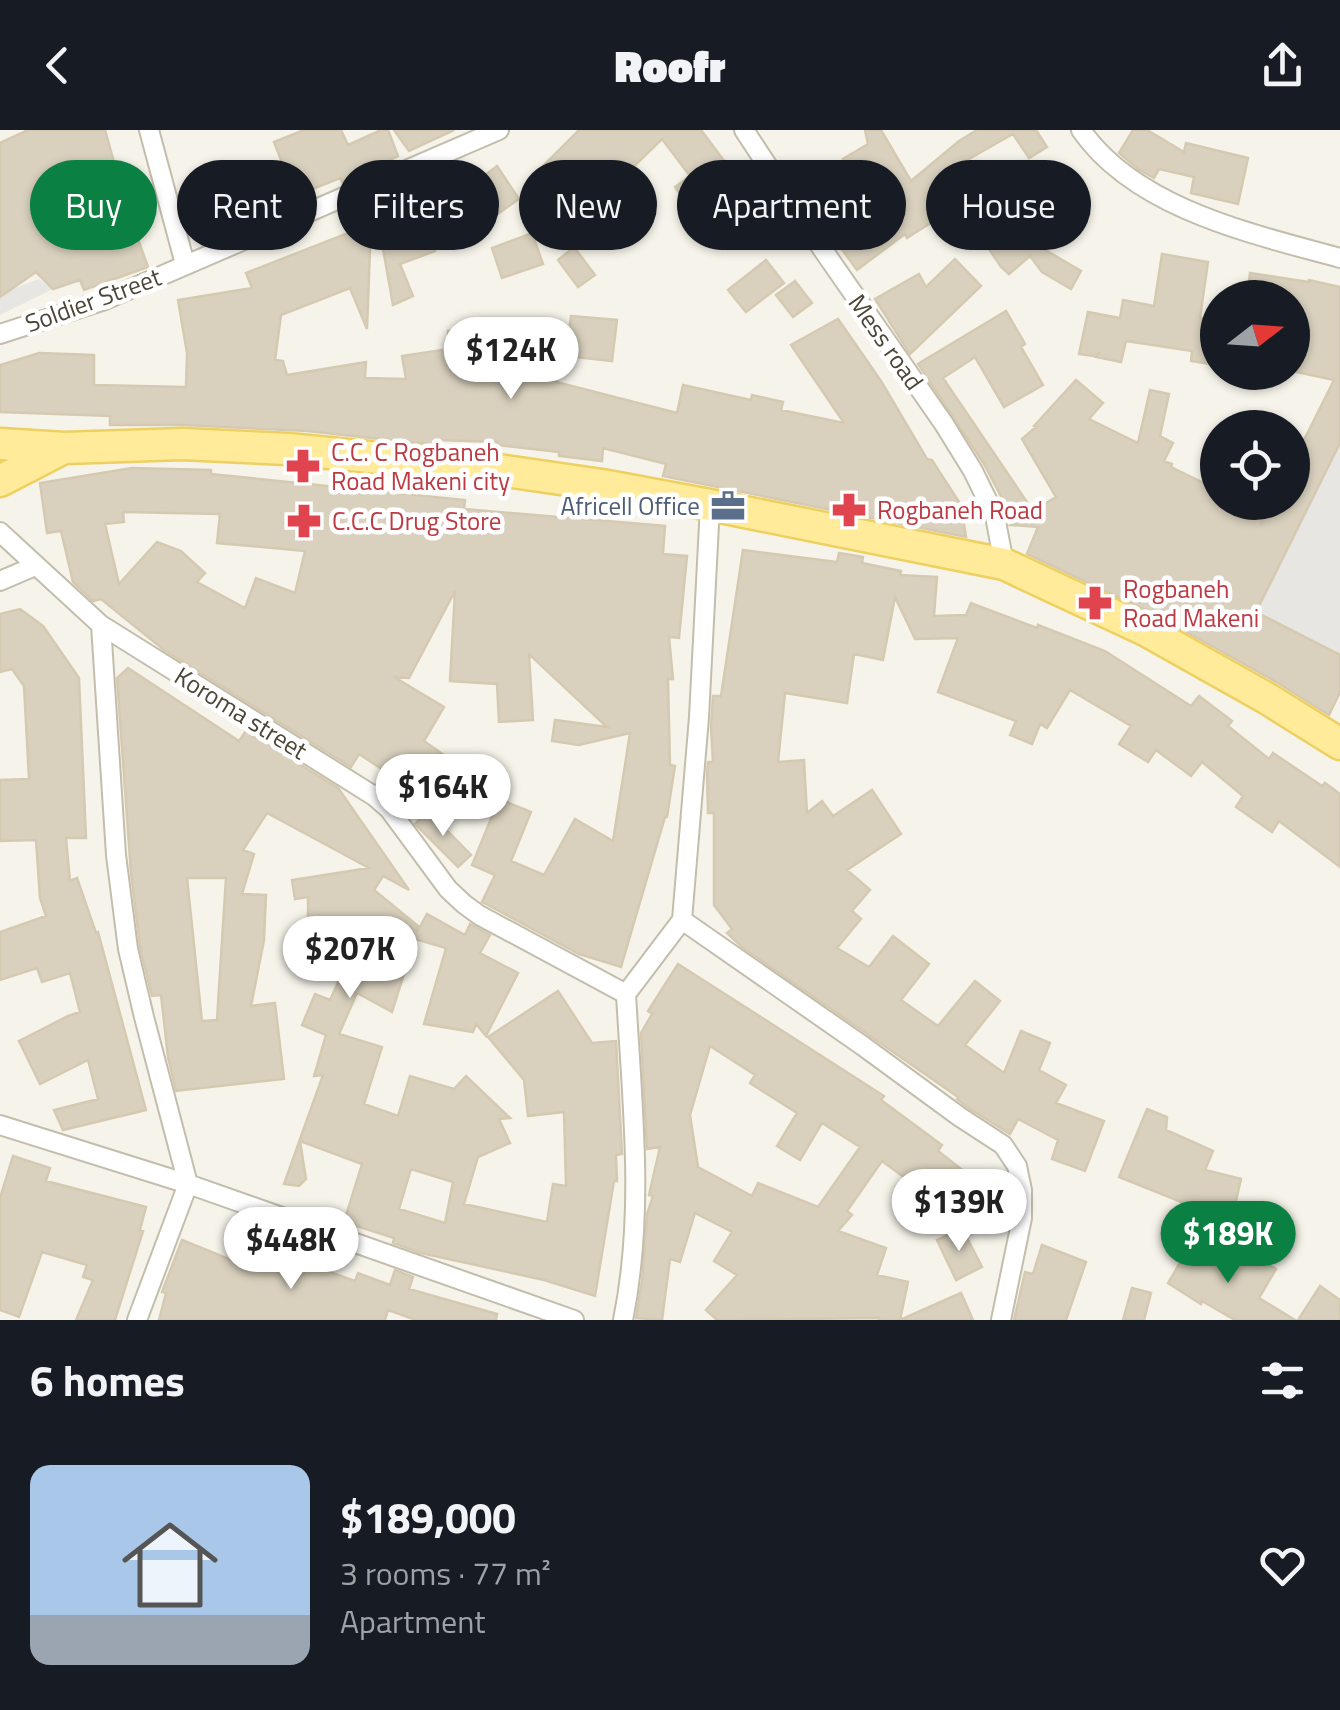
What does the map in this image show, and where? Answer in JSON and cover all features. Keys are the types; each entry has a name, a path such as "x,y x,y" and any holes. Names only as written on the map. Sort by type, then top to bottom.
{"main road":[{"path":"0,444 65,448 182,444 288,449 492,469 710,505 1004,564 1148,631 1340,744"},
{"path":"0,482 65,448"}],"street":[{"name":"Soldier Street","path":"149,130 186,264"},
{"name":"Soldier Street","path":"0,334 105,300 499,130"},
{"name":"Mess road","path":"744,130 973,470 995,516 1004,564"},
{"path":"1082,130 1092,145 1126,176 1166,199 1232,228 1340,258"},
{"path":"623,1320 634,1242 637,1167 626,994 682,920 700,717 710,505"},
{"name":"Koroma street","path":"0,532 101,625 374,796 389,809 448,888 479,915 626,994"},
{"path":"0,580 36,566"},
{"path":"101,625 116,855 128,949 188,1184 137,1320"},
{"path":"682,920 1003,1145 1018,1166 1022,1218 1001,1320"},
{"path":"0,1125 188,1184 574,1320"}],"shaded area":[{"path":"39,279 53,289 0,315 0,289 10,290"},
{"path":"1340,443 1340,655 1256,612 1302,520 1310,520 1310,503"}],"building":[{"path":"28,130 105,130 113,160 30,160 30,250 142,250 148,267 84,290 80,280 53,289 36,272 0,297 0,143"},
{"path":"304,130 341,130 348,145 388,130 398,156 389,160 337,160 337,179 317,187 317,160 281,160 274,142"},
{"path":"394,130 454,130 409,151"},
{"path":"579,130 701,130 724,160 678,160 662,139 640,160 549,160"},
{"path":"865,130 881,130 899,160 844,160 868,144"},
{"path":"977,130 1036,130 1047,147 1029,158 1013,134 967,160 936,160"},
{"path":"1133,130 1147,130 1184,152 1186,143 1248,158 1238,204 1191,193 1194,177 1159,169 1154,178 1138,169 1119,153"},
{"path":"926,168 926,226 907,238 906,172 911,181"},
{"path":"499,169 519,199 499,213"},
{"path":"337,237 337,250 370,250 367,329 350,288 281,315 275,360 283,361 287,375 366,362 365,378 406,379 402,356 449,349 448,331 494,328 495,341 499,341 494,366 677,413 683,385 751,400 752,395 783,402 781,410 844,423 791,345 838,319 961,505 966,537 663,476 666,464 603,448 602,461 497,445 498,442 436,440 436,445 307,431 110,425 110,416 0,412 0,365 39,353 94,355 94,385 186,387 187,353 178,300 252,288 246,273 305,250 317,250 317,245"},
{"path":"519,238 519,250 538,250 543,264 502,278 493,250 499,250 499,245"},
{"path":"383,250 435,250 400,264 413,296 393,305"},
{"path":"576,250 595,275 578,287 558,260"},
{"path":"842,250 884,250 857,270"},
{"path":"990,250 1045,250 1081,271 1071,289 1042,272 1030,256 1009,274"},
{"path":"1162,254 1208,262 1205,280 1200,280 1200,362 1191,361 1192,351 1126,341 1121,362 1096,357 1100,352 1093,356 1079,354 1088,312 1120,318 1123,300 1154,306"},
{"path":"955,259 981,286 910,354 875,299 919,274 926,287"},
{"path":"766,260 784,283 746,312 728,290"},
{"path":"1250,273 1296,280 1249,280"},
{"path":"1310,280 1340,287 1340,443 1310,503 1310,428 1334,380 1310,375"},
{"path":"795,281 812,303 793,317 776,295"},
{"path":"1006,311 1043,385 1004,407 975,357 943,378 1033,511 1056,497 1022,439 1076,380 1103,403 1089,419 1138,443 1150,390 1169,394 1160,436 1173,443 1164,461 1200,481 1200,520 1262,520 1261,526 1264,520 1302,520 1256,612 1340,655 1340,692 1329,715 1156,615 1027,554 1038,527 1011,525 1015,523 984,464 918,364"},
{"path":"571,316 617,320 612,361 566,356"},
{"path":"132,468 211,470 211,474 465,500 464,509 665,526 663,554 687,556 679,638 669,637 673,679 668,679 670,765 675,766 667,817 621,967 579,954 482,902 495,875 472,865 499,799 531,812 511,861 544,875 575,819 613,841 630,733 579,745 552,741 555,720 607,727 529,654 533,720 499,722 497,684 450,681 455,591 409,678 394,677 444,707 424,741 451,760 426,798 359,754 351,767 164,650 101,599 93,601 73,582 61,531 47,533 40,483","holes":["123,512 220,514 217,543 305,551 295,593 256,578 245,608 197,582 205,573 181,551 157,542 119,584 105,524 124,522"]},
{"path":"743,550 837,562 839,553 863,557 862,563 901,571 900,575 937,577 934,616 966,615 971,603 1105,651 1191,706 1199,696 1232,721 1228,726 1269,759 1273,753 1340,794 1340,867 1279,821 1272,832 1236,807 1243,796 1202,762 1191,776 1156,750 1148,762 1119,744 1131,726 1070,690 1047,728 1040,724 1032,744 1010,735 1016,721 938,692 958,638 915,639 895,597 883,660 854,654 847,703 785,693 778,762 804,760 807,813 822,801 833,816 872,790 901,834 847,870 870,890 852,911 861,919 837,948 869,967 893,936 929,964 901,1000 938,1026 975,981 1000,1001 965,1045 1004,1073 1021,1031 1050,1043 1039,1070 1066,1085 1056,1103 1104,1121 1085,1171 1052,1159 1058,1140 1018,1119 1010,1134 967,1107 727,933 732,929 714,905 714,813 708,813 707,772 708,762 713,762 713,696 721,696"},
{"path":"20,609 43,626 79,678 86,838 66,838 70,881 77,878 98,932 146,1110 63,1130 54,1110 98,1099 88,1060 40,1084 19,1041 80,1012 70,973 42,982 37,968 0,980 0,932 46,916 40,898 36,840 0,841 0,780 29,779 24,686 12,669 0,672 0,614"},
{"path":"128,668 239,741 246,731 338,788 409,890 383,876 374,890 418,926 417,932 427,914 465,935 470,924 490,935 480,953 518,973 486,1036 476,1024 473,1032 424,1024 446,948 415,939 392,1012 357,993 339,1034 382,1047 364,1104 398,1116 410,1076 454,1089 466,1076 510,1118 499,1119 510,1143 478,1157 464,1204 547,1222 553,1184 566,1186 564,1112 528,1116 524,1080 488,1037 558,991 592,1043 616,1041 622,1154 616,1155 617,1181 595,1296 544,1280 421,1253 393,1243 394,1238 344,1222 362,1164 300,1141 306,1179 299,1186 284,1184 323,1075 314,1076 326,1035 302,1025 315,994 330,1000 353,950 308,950 308,897 295,899 292,880 369,868 267,813 243,850 254,854 242,894 266,895 264,940 251,1006 275,1003 284,1079 176,1091 161,995 152,996 140,947 117,678","holes":["187,878 226,878 217,1020 202,1021","411,1169 453,1182 445,1223 399,1209"]},
{"path":"428,811 471,855 458,867 415,824"},
{"path":"678,964 884,1096 881,1100 942,1145 938,1151 970,1176 951,1201 919,1176 913,1184 882,1161 847,1211 852,1215 838,1231 886,1248 877,1275 908,1282 900,1320 717,1320 706,1310 737,1275 714,1261 732,1232 695,1213 680,1262 670,1259 662,1320 636,1318 647,1214 653,1196 649,1195 660,1147 647,1149 641,1033 652,1014 648,1011","holes":["710,1046 755,1075 750,1083 797,1113 777,1146 800,1160 822,1123 860,1147 818,1207 758,1183 752,1196 698,1167 690,1115"]},
{"path":"1147,1109 1167,1117 1166,1130 1213,1151 1205,1170 1241,1179 1231,1222 1198,1215 1199,1209 1119,1177"},
{"path":"13,1156 50,1168 46,1181 146,1207 140,1230 143,1231 115,1320 76,1320 93,1280 83,1277 87,1265 42,1252 19,1317 0,1310 0,1198"},
{"path":"962,1228 982,1267 956,1280 937,1240"},
{"path":"182,1240 236,1262 241,1249 260,1257 263,1248 355,1281 358,1273 390,1285 395,1270 413,1277 409,1289 497,1314 496,1320 416,1320 388,1310 385,1320 159,1320 166,1293 162,1292"},
{"path":"1042,1245 1086,1262 1066,1320 1014,1320 1025,1272 1033,1274"},
{"path":"1190,1246 1231,1271 1243,1250 1276,1269 1259,1298 1295,1320 1235,1320 1168,1283"},
{"path":"1320,1286 1340,1300 1340,1320 1298,1320"},
{"path":"1132,1288 1151,1293 1144,1320 1123,1320"},
{"path":"961,1293 973,1320 900,1320"}],"place":[{"name":"C.C. C Rogbaneh Road Makeni city","path":"303,466"},
{"name":"Africell Office","path":"728,506"},
{"name":"Rogbaneh Road","path":"849,510"},
{"name":"C.C.C Drug Store","path":"304,521"},
{"name":"Rogbaneh Road Makeni","path":"1095,603"}]}
